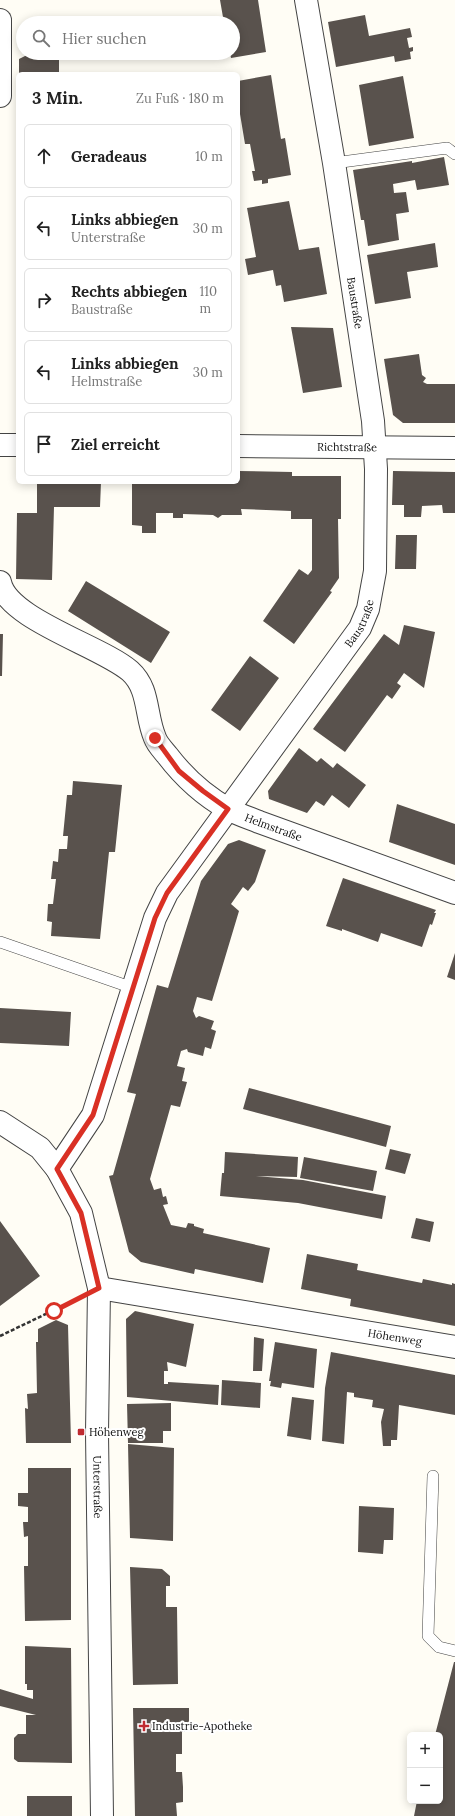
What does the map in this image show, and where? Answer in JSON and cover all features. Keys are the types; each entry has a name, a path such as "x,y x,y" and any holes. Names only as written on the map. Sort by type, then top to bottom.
{"street":[{"name":"Baustraße","path":"57,1169 93,1115 155,918 167,893 360,628 368,609 375,571 375,447 373,421 334,163 306,0"},
{"path":"0,20 0,96"},
{"path":"0,445 16,445"},
{"name":"Richtstraße","path":"240,446 455,448"},
{"name":"Helmstraße","path":"0,582 1,586 13,603 35,619 109,657 130,671 143,687 155,738 179,771 228,809 259,822 455,893"},
{"name":"Unterstraße","path":"0,1122 40,1148 57,1169 81,1213 99,1288 97,1433 102,1816"},
{"name":"Höhenweg","path":"99,1288 455,1347"}],"lane":[{"path":"334,163 447,148 455,154"},
{"path":"0,942 132,988"},
{"path":"433,1476 428,1636 439,1647 455,1651"}],"path":[{"path":"0,1336 99,1288"}],"building":[{"path":"220,0 258,0 266,52 240,56 240,16 223,16"},
{"path":"365,15 369,36 410,28 412,37 407,38 409,48 413,47 413,51 410,52 411,59 395,62 394,56 336,67 328,22"},
{"path":"19,60 59,60 59,72 19,72"},
{"path":"271,75 281,139 285,138 291,175 268,179 268,183 262,184 262,180 254,181 252,171 255,171 250,144 245,144 240,114 240,81"},
{"path":"403,76 414,138 369,146 359,85"},
{"path":"444,157 449,185 417,190 415,180 393,184 394,193 406,192 409,212 396,214 399,240 368,246 364,220 361,220 353,170 412,161 412,163"},
{"path":"289,201 299,250 319,247 327,294 284,302 281,285 276,286 273,270 248,275 245,259 256,257 247,208"},
{"path":"435,243 438,267 407,272 411,298 375,304 367,255"},
{"path":"291,327 333,328 342,387 303,393"},
{"path":"419,354 422,375 426,378 423,382 427,384 455,384 455,423 403,423 393,415 384,359"},
{"path":"240,471 292,472 292,476 341,476 341,519 338,519 339,578 330,591 332,592 294,644 263,621 299,569 308,575 312,570 312,519 291,519 291,511 241,509 242,515 222,515 218,518 213,515 183,514 183,518 173,518 173,513 156,513 156,533 142,533 142,526 132,525 132,484 240,484"},
{"path":"393,471 455,472 455,513 443,513 442,505 422,506 421,517 404,517 404,505 392,505"},
{"path":"37,484 101,484 100,507 54,507 52,580 16,579 17,513 37,513"},
{"path":"396,535 417,535 416,569 395,569"},
{"path":"86,581 170,632 151,663 68,611"},
{"path":"404,625 435,632 424,688 404,673 397,683 401,686 392,699 387,695 345,752 313,729 384,634 399,645"},
{"path":"0,634 3,634 2,676 0,676"},
{"path":"250,656 279,678 240,731 211,710"},
{"path":"299,748 317,762 321,758 333,768 337,763 366,785 349,808 332,795 324,806 316,801 307,813 269,799 268,791"},
{"path":"73,781 122,785 115,852 109,852 100,939 51,936 52,922 47,921 48,904 53,904 56,879 51,879 53,861 58,862 59,849 67,849 68,836 63,836 67,795 72,795"},
{"path":"397,804 455,824 455,865 389,842"},
{"path":"239,840 266,850 255,882 248,891 243,887 231,904 239,911 212,1001 197,997 193,1011 196,1018 199,1016 214,1021 211,1029 216,1031 211,1049 205,1047 203,1056 188,1052 187,1049 181,1051 177,1066 185,1068 182,1081 187,1082 180,1107 171,1105 150,1179 154,1190 161,1188 163,1197 166,1196 168,1204 163,1205 171,1225 186,1228 188,1223 194,1224 194,1226 204,1229 203,1233 270,1248 263,1283 195,1269 194,1274 141,1262 129,1252 109,1176 113,1175 136,1094 127,1092 157,985 168,988 201,881 228,844"},
{"path":"343,878 436,910 432,925 430,924 422,947 381,933 378,942 342,929 342,931 326,926"},
{"path":"455,953 455,980 447,977"},
{"path":"0,1008 71,1012 69,1046 0,1043"},
{"path":"249,1088 391,1126 386,1147 243,1109"},
{"path":"390,1149 411,1154 405,1174 385,1169"},
{"path":"225,1152 298,1157 297,1177 256,1176 303,1180 386,1196 382,1219 298,1203 220,1196 222,1173 224,1173"},
{"path":"304,1157 377,1171 373,1191 300,1178"},
{"path":"416,1218 434,1222 430,1242 411,1238"},
{"path":"0,1221 40,1276 0,1306"},
{"path":"307,1254 358,1264 357,1270 422,1283 423,1279 452,1285 452,1283 455,1284 455,1326 350,1306 351,1299 301,1289"},
{"path":"135,1311 194,1324 186,1367 167,1362 168,1371 164,1371 164,1384 168,1384 168,1382 219,1385 218,1405 127,1397 126,1319"},
{"path":"56,1320 68,1325 71,1443 26,1443 25,1408 28,1409 27,1394 37,1393 36,1342 38,1342 38,1329"},
{"path":"254,1337 264,1339 262,1371 253,1371"},
{"path":"275,1342 317,1349 314,1388 282,1383 281,1388 270,1386 271,1381 269,1381"},
{"path":"331,1352 455,1375 455,1415 399,1405 397,1440 391,1440 391,1446 383,1446 381,1422 384,1409 372,1407 373,1400 354,1397 354,1393 347,1392 344,1444 322,1441 325,1388"},
{"path":"222,1380 261,1383 260,1408 221,1405"},
{"path":"292,1397 314,1400 311,1440 287,1436"},
{"path":"171,1403 171,1431 163,1431 163,1443 128,1443 127,1404"},
{"path":"128,1444 174,1448 173,1541 130,1538"},
{"path":"28,1468 71,1468 71,1620 25,1621 24,1566 28,1566 28,1536 24,1537 23,1522 28,1522 28,1507 18,1506 18,1493 28,1493"},
{"path":"359,1506 394,1508 393,1540 384,1540 383,1554 358,1552"},
{"path":"130,1567 162,1569 170,1576 170,1586 166,1586 166,1607 177,1607 178,1684 133,1685"},
{"path":"25,1646 71,1648 72,1763 18,1762 14,1759 14,1738 18,1734 26,1734 26,1715 36,1715 0,1706 0,1689 33,1699 33,1690 27,1690 27,1684 25,1684"},
{"path":"455,1662 455,1816 414,1816 416,1804 443,1804 443,1732 436,1732"},
{"path":"133,1708 189,1708 189,1724 185,1724 185,1732 182,1732 182,1754 176,1754 176,1772 182,1772 183,1787 183,1802 176,1803 177,1816 135,1816"},
{"path":"27,1796 72,1796 72,1816 27,1816"}],"place":[{"name":"Höhenweg","path":"81,1432"},
{"name":"Industrie-Apotheke","path":"144,1726"}],"route":[{"path":"54,1311 99,1288 81,1213 57,1169 93,1115 155,918 167,893 228,809 179,771 155,738"}]}
